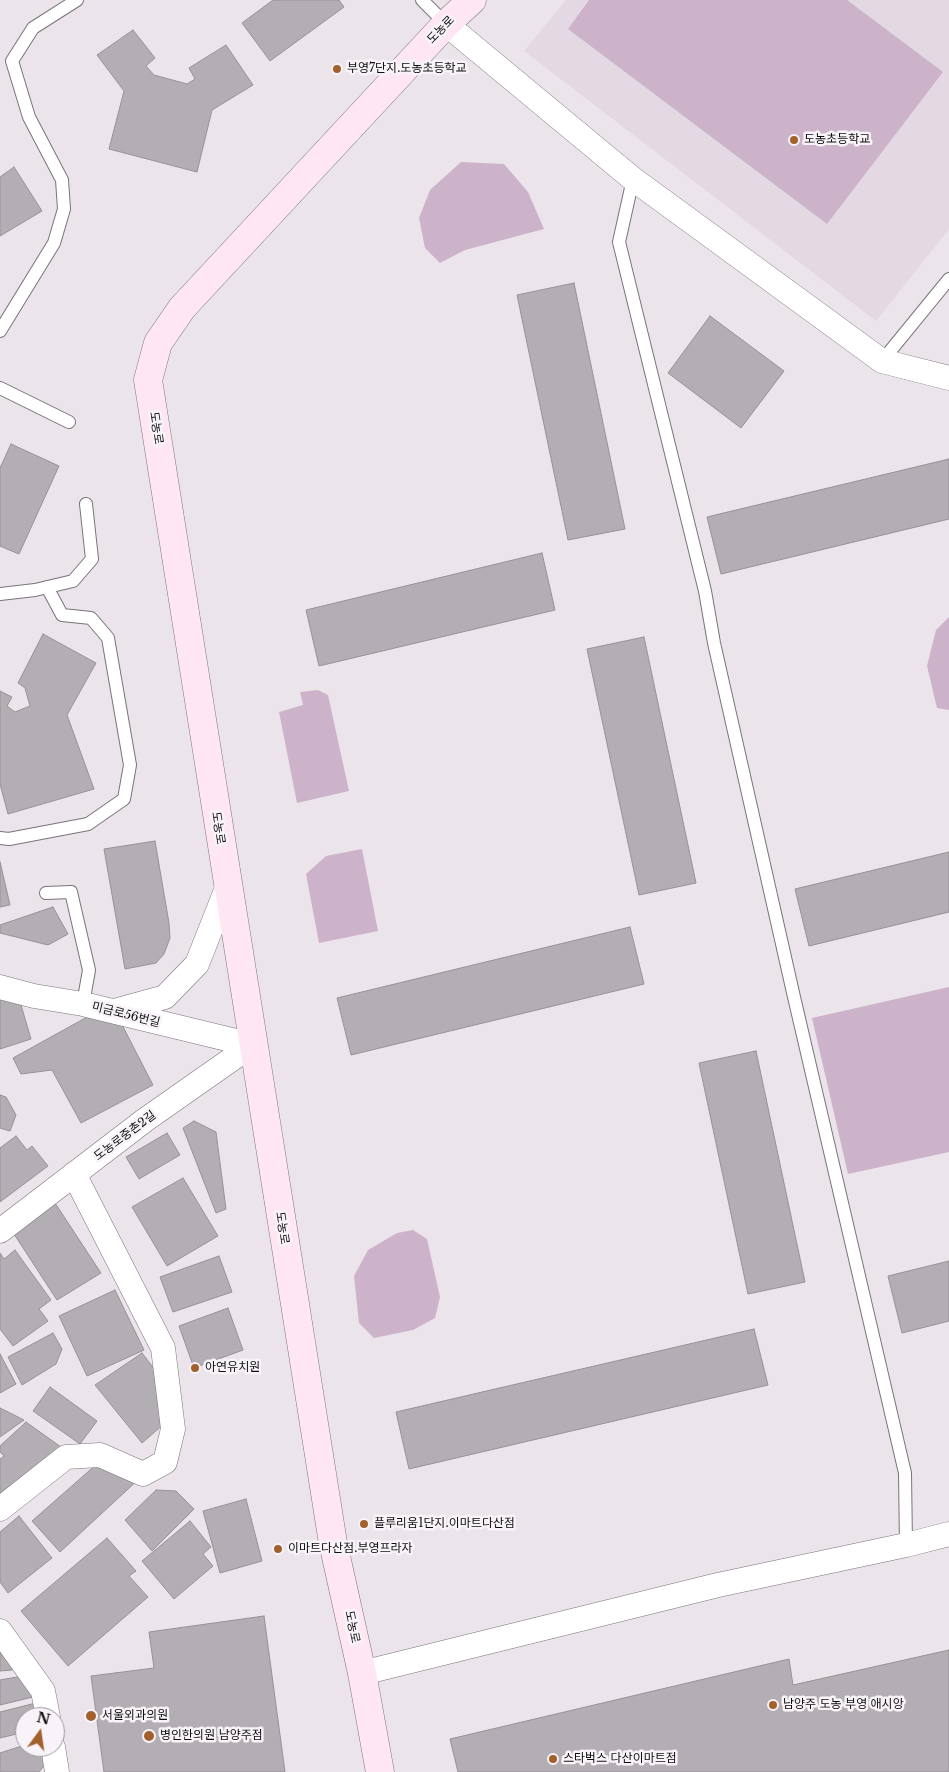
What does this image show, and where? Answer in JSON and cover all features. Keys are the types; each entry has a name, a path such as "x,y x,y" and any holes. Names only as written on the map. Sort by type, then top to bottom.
{"street":[{"name":"도농로","path":"380,1772 362,1673 332,1544 148,380 158,342 182,308 446,24 472,0"},
{"path":"446,24 633,179 882,361 949,378"},
{"path":"113,1012 165,997 198,964 228,888"},
{"name":"미금로56번길","path":"0,987 34,996 83,1004 252,1045"},
{"name":"도농로중촌2길","path":"0,1231 167,1104 252,1045"},
{"path":"0,1509 66,1457 100,1455 143,1474 165,1462 173,1429 163,1348 74,1174"},
{"path":"362,1673 718,1586 949,1534"},
{"path":"0,1631 43,1691 46,1707"},
{"path":"55,1757 57,1772"}],"lane":[{"path":"0,331 54,243 64,209 62,180 29,117 6,63 33,28 77,0"},
{"path":"422,0 446,24"},
{"path":"633,179 619,242 705,591 714,643 792,987 905,1473 906,1545"},
{"path":"882,361 949,279"},
{"path":"0,388 69,422"},
{"path":"0,594 35,590 73,581 92,559 86,504"},
{"path":"0,838 9,839 88,824 124,799 130,765 108,638 91,618 62,615 48,587"},
{"path":"46,893 71,892 89,970 83,1004"}],"shaded area":[{"name":"도농초등학교","path":"566,0 949,0 949,229 876,321 524,51"},
{"path":"589,0 847,0 943,72 827,224 568,29"},
{"path":"461,162 504,164 528,192 544,229 465,250 440,263 425,248 419,218 430,190"},
{"path":"949,617 949,710 937,708 927,666 936,630"},
{"path":"318,690 328,695 349,791 297,803 279,712 303,705 300,692"},
{"path":"362,849 378,931 319,943 306,874 326,856"},
{"path":"949,987 949,1152 848,1174 812,1018"},
{"path":"413,1230 427,1239 440,1297 435,1318 413,1330 374,1338 359,1323 354,1276 368,1250 397,1233"}],"building":[{"path":"273,0 339,0 344,7 270,61 242,23"},
{"path":"133,30 155,58 146,66 154,75 187,84 195,79 189,68 226,45 253,85 212,110 197,172 109,149 124,91 97,55"},
{"path":"14,167 42,211 0,236 0,177"},
{"path":"574,283 625,529 568,540 517,295"},
{"path":"710,316 784,371 741,428 668,373"},
{"path":"11,444 59,466 19,554 0,546 0,468"},
{"path":"949,459 949,519 721,574 707,517"},
{"path":"542,553 555,610 319,666 306,610"},
{"path":"43,634 96,663 67,715 94,789 8,814 0,784 0,691 12,697 7,706 15,712 30,706 25,688 18,683"},
{"path":"644,637 696,883 639,895 587,649"},
{"path":"155,841 170,938 164,954 156,963 125,969 104,849"},
{"path":"949,852 949,912 809,946 795,889"},
{"path":"0,862 10,905 0,907"},
{"path":"53,907 68,934 48,945 0,933 0,925"},
{"path":"630,927 644,984 351,1055 337,998"},
{"path":"0,998 21,1005 31,1039 0,1049"},
{"path":"98,1011 118,1017 153,1085 81,1123 52,1070 21,1074 13,1058"},
{"path":"756,1051 805,1282 748,1294 699,1063"},
{"path":"0,1095 6,1097 16,1115 10,1131 0,1128"},
{"path":"194,1121 216,1132 226,1209 216,1213 183,1128"},
{"path":"167,1133 180,1155 139,1179 126,1157"},
{"path":"16,1136 27,1150 32,1146 48,1166 0,1202 0,1148"},
{"path":"183,1178 218,1236 167,1266 132,1207"},
{"path":"55,1203 101,1273 57,1300 12,1231"},
{"path":"15,1250 51,1300 39,1309 48,1321 13,1346 0,1329 0,1253 4,1259"},
{"path":"219,1256 232,1292 173,1312 160,1277"},
{"path":"949,1261 949,1321 902,1333 888,1276"},
{"path":"115,1290 144,1350 87,1376 59,1316"},
{"path":"228,1308 243,1350 194,1368 179,1326"},
{"path":"754,1329 768,1385 409,1469 396,1412"},
{"path":"53,1333 62,1349 56,1364 22,1385 8,1357"},
{"path":"142,1353 162,1379 164,1424 142,1443 95,1385"},
{"path":"0,1354 16,1384 0,1393"},
{"path":"50,1387 97,1421 80,1444 33,1411"},
{"path":"0,1408 24,1420 0,1437"},
{"path":"26,1422 68,1452 0,1494 0,1459 4,1456 0,1452 0,1446"},
{"path":"98,1463 140,1478 60,1552 32,1521"},
{"path":"156,1490 176,1491 194,1509 152,1551 125,1520"},
{"path":"246,1499 262,1561 220,1573 203,1511"},
{"path":"19,1516 52,1558 8,1593 0,1582 0,1532"},
{"path":"190,1521 211,1547 203,1554 213,1566 174,1599 142,1561"},
{"path":"107,1538 136,1571 129,1576 148,1597 68,1666 21,1611"},
{"path":"264,1616 285,1772 104,1772 91,1676 154,1668 149,1632"},
{"name":"남양주 도농 부영 애시앙","path":"949,1650 949,1772 458,1772 450,1739 789,1659 793,1685"},
{"path":"10,1651 12,1670 0,1671 0,1652"},
{"path":"29,1675 33,1697 0,1705 0,1680"},
{"path":"40,1702 41,1707 20,1707"},
{"path":"15,1708 15,1734 0,1738 0,1712"},
{"path":"15,1748 15,1757 50,1758 39,1772 0,1772 0,1753"}],"place":[{"name":"부영7단지.도농초등학교","path":"337,69"},
{"name":"도농초등학교","path":"794,140"},
{"name":"아연유치원","path":"195,1368"},
{"name":"플루리움1단지.이마트다산점","path":"364,1524"},
{"name":"이마트다산점.부영프라자","path":"278,1549"},
{"name":"남양주 도농 부영 애시앙","path":"773,1705"},
{"name":"서울외과의원","path":"91,1716"},
{"name":"병인한의원 남양주점","path":"149,1736"},
{"name":"스타벅스 다산이마트점","path":"553,1759"}]}
